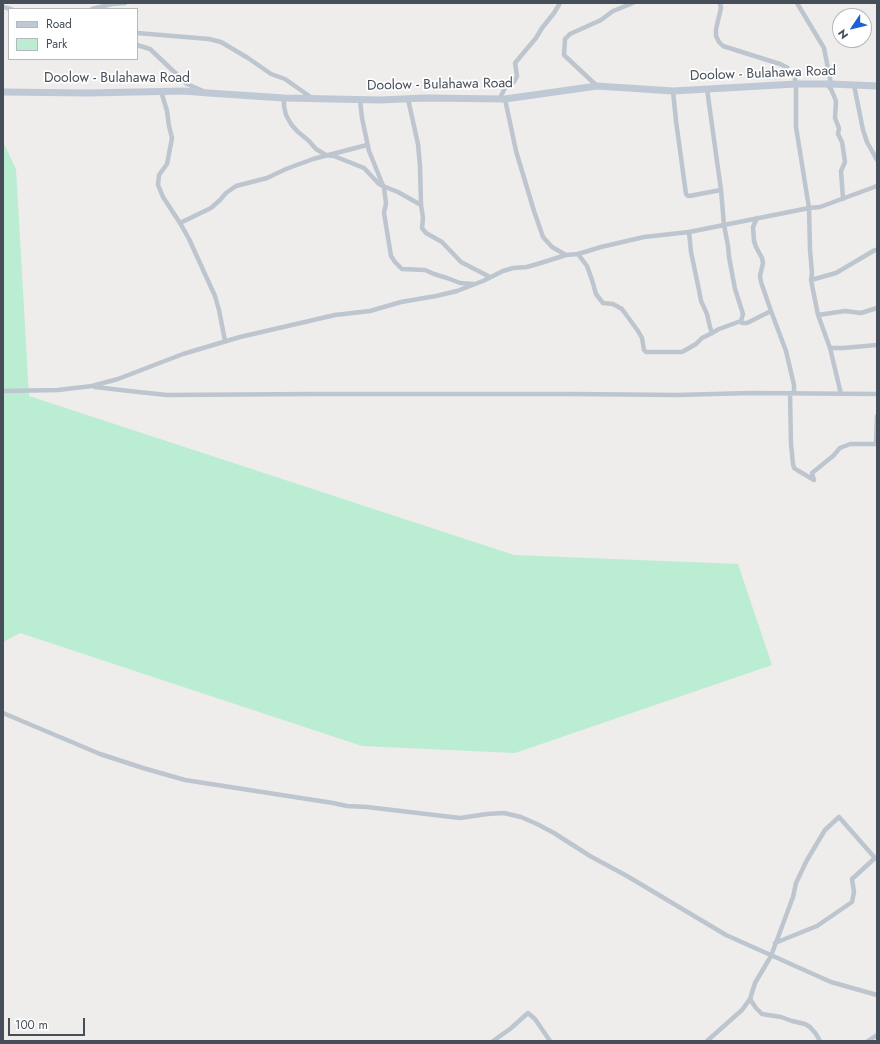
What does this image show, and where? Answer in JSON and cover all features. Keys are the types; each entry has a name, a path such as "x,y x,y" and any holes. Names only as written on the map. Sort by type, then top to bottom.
{"main road":[{"name":"Doolow - Bulahawa Road","path":"3,92 88,93 184,91 284,98 381,100 408,98 503,99 597,86 674,91 796,84 877,86"}],"street":[{"path":"96,8 112,4 125,3"},
{"path":"560,3 536,38 515,63 517,76 514,82 506,86 503,99 516,151 543,237 552,247 566,255"},
{"path":"597,86 564,55 565,39 570,34 601,20 613,11 633,3"},
{"path":"720,3 721,8 716,29 716,36 723,46 766,59 788,68 794,75 796,84 796,127 809,208 811,280 818,315 830,348 841,394"},
{"path":"797,3 824,48 829,84 836,101 835,118 839,128 838,134 842,142 845,162 841,171 843,199"},
{"path":"138,33 209,39 221,42 272,74 285,79 313,99"},
{"path":"138,45 150,49 187,84 208,93"},
{"path":"854,85 863,130 867,142 877,160"},
{"path":"707,89 729,257 732,275 743,314 741,321"},
{"path":"161,91 167,111 172,138 167,164 159,175 158,185 163,197 189,239 215,296 225,342"},
{"path":"674,91 676,121 686,194 689,196 721,190"},
{"path":"284,98 286,115 291,124 316,149 326,155 334,156 364,168 379,184 398,192 421,205"},
{"path":"408,98 418,144 421,205 424,218 422,228 426,233 442,242 461,262 490,277"},
{"path":"360,100 367,145 384,188 386,203 384,213 388,246 391,256 402,269 425,270 460,283 476,284"},
{"path":"180,223 211,208 226,193 236,186 267,178 291,167 326,155 367,145"},
{"path":"3,392 58,390 92,386 118,379 183,354 240,337 335,315 370,311 401,302 443,295 476,284 503,271 513,268 527,267 566,255 578,254 600,247 644,237 689,232 820,207 877,186"},
{"path":"757,218 753,227 754,241 763,263 760,276 761,282 786,351 794,385 792,393 792,444 794,468 814,480 812,473 833,456 840,448 850,444 876,444 877,416"},
{"path":"689,232 691,252 699,290 712,333"},
{"path":"811,280 836,273 877,250"},
{"path":"578,254 587,266 596,294 603,303 613,304 622,309 642,338 644,350 646,352 682,352 696,344 702,338 719,329 741,321 742,323 747,323 771,311"},
{"path":"818,315 845,311 861,313 877,308"},
{"path":"830,348 877,345"},
{"path":"92,386 167,395 877,394"},
{"path":"3,713 100,754 185,780 347,806 460,818 504,813 521,817 554,833 590,856 726,935 832,982 877,995"},
{"path":"707,1041 742,1010 750,999 755,983 771,956 775,943 793,897 796,883 804,866 825,830 839,817 876,859 852,879 854,892 852,902 817,926 775,943"},
{"path":"750,999 762,1014 781,1017 806,1024 816,1034 820,1041"},
{"path":"493,1041 510,1029 528,1013 535,1019 550,1041"},
{"path":"868,1041 877,1035"}],"green space":[{"path":"3,142 16,169 29,396 514,555 738,564 772,665 515,753 362,746 20,633 3,642"}]}
